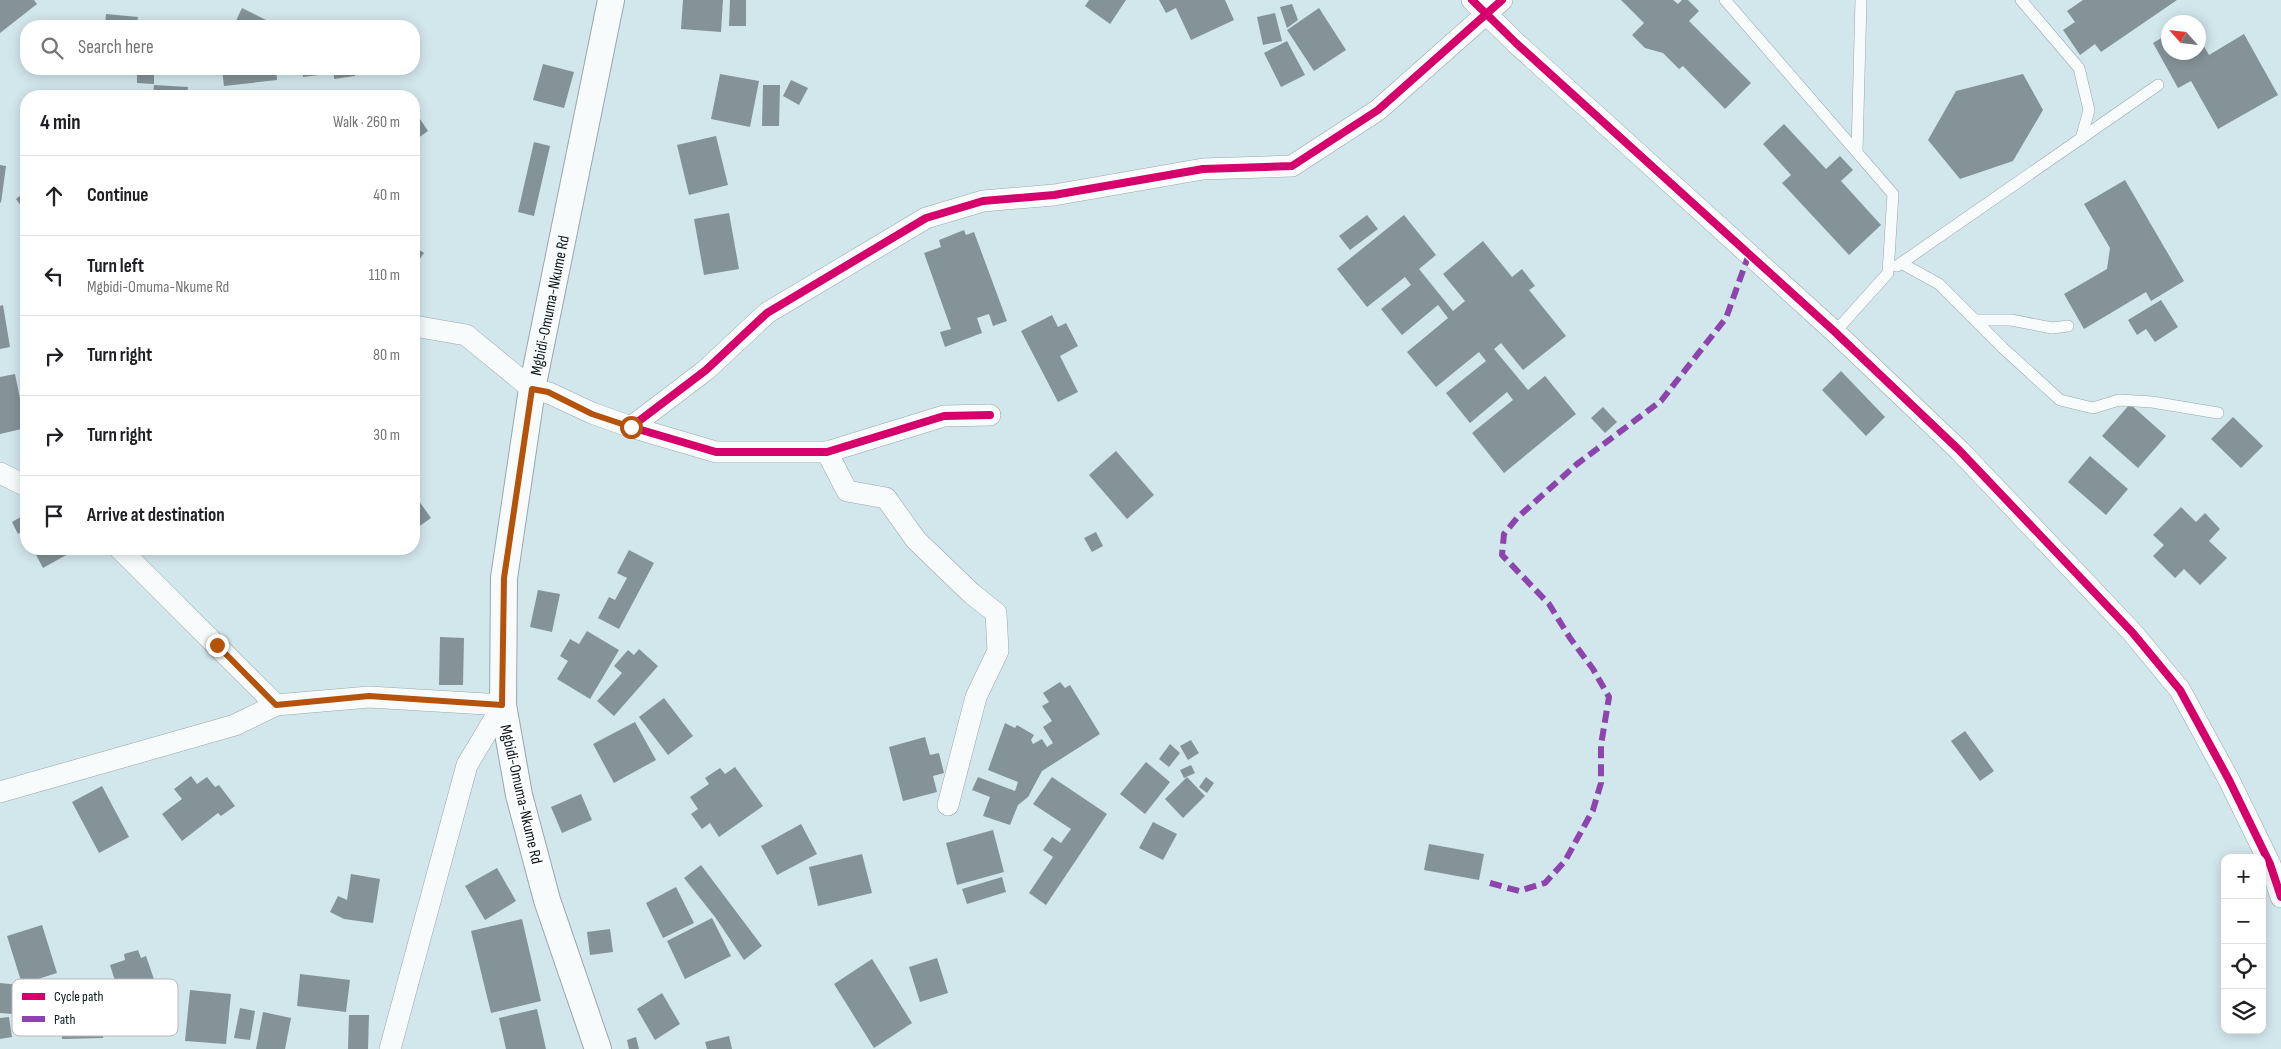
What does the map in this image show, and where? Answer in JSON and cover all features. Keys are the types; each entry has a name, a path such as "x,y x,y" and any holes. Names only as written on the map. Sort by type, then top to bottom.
{"street":[{"name":"Mgbidi-Omuma-Nkume Rd","path":"598,1049 547,900 520,795 502,705 504,578 532,389 611,0"},
{"path":"1472,0 1486,16 1835,332 1959,450 2132,632 2180,690 2229,780 2270,864 2281,897"},
{"path":"631,427 706,370 767,312 926,218 983,202 1054,195 1203,169 1292,166 1378,110 1502,0"},
{"path":"420,327 466,334 532,389 548,392 592,414 716,452 828,452 944,416 990,415"},
{"path":"828,452 847,491 886,498 916,540 971,593 996,613 998,651 976,697 948,805"},
{"path":"0,473 20,483"},
{"path":"126,555 276,705"},
{"path":"0,792 235,725 276,705 369,696 502,705 466,765 390,1049"}],"lane":[{"path":"1725,0 1893,194 1888,273"},
{"path":"2021,0 2078,68 2088,110 2081,139"},
{"path":"1857,151 1862,3"},
{"path":"1835,332 1888,273 2158,85"},
{"path":"1902,263 1940,284 2060,400 2093,408 2119,400 2152,402 2218,413"},
{"path":"1976,320 2011,320 2052,328 2068,326"}],"building":[{"path":"0,0 34,0 37,4 0,33"},
{"path":"683,0 723,0 721,32 681,29"},
{"path":"730,0 746,0 746,26 729,26"},
{"path":"1089,0 1126,0 1110,24 1085,6"},
{"path":"1159,0 1225,0 1234,20 1191,40 1176,8 1166,13"},
{"path":"1621,0 1673,0 1678,4 1682,0 1688,0 1699,11 1689,21 1751,83 1725,109 1683,66 1679,69 1663,53 1645,48 1632,35 1644,23"},
{"path":"2083,0 2177,0 2101,52 2095,44 2080,55 2063,30 2075,22 2067,11"},
{"path":"1292,4 1298,20 1287,28 1280,7"},
{"path":"242,8 266,20 236,20"},
{"path":"1319,8 1346,50 1314,71 1287,30"},
{"path":"1275,13 1282,41 1263,45 1257,17"},
{"path":"106,14 138,17 138,20 106,20"},
{"path":"2244,34 2278,95 2218,129 2191,81 2178,88 2162,60 2206,60 2206,50 2209,55"},
{"path":"2161,38 2161,57 2153,43"},
{"path":"1287,41 1305,75 1281,87 1264,53"},
{"path":"543,64 574,72 564,108 533,100"},
{"path":"720,74 759,81 750,127 711,119"},
{"path":"2023,74 2043,110 2013,161 1960,179 1928,140 1956,91"},
{"path":"137,75 154,75 154,84 137,83"},
{"path":"223,75 277,75 277,80 224,86"},
{"path":"303,75 318,75 303,77"},
{"path":"334,75 355,75 355,76 334,79"},
{"path":"791,80 808,88 799,105 783,96"},
{"path":"154,85 188,87 188,90 154,90"},
{"path":"763,85 780,85 779,126 762,126"},
{"path":"420,119 428,131 420,137"},
{"path":"1784,124 1826,169 1840,156 1853,170 1841,181 1881,225 1849,255 1782,183 1791,175 1763,144"},
{"path":"716,136 728,185 689,195 677,145"},
{"path":"534,142 550,146 534,216 518,212"},
{"path":"0,165 6,166 1,203 0,202"},
{"path":"2125,180 2184,281 2151,301 2146,292 2084,329 2064,294 2107,269 2110,248 2084,204"},
{"path":"20,196 20,205 16,199"},
{"path":"729,213 739,269 704,275 694,219"},
{"path":"1367,215 1378,229 1350,250 1339,236"},
{"path":"1404,215 1436,255 1419,269 1453,311 1465,301 1443,274 1483,241 1512,277 1522,269 1535,286 1529,290 1566,336 1523,370 1501,343 1494,349 1528,390 1545,376 1576,414 1504,473 1472,433 1513,400 1507,392 1470,423 1446,393 1486,361 1479,352 1436,387 1407,352 1448,318 1438,305 1402,335 1381,309 1411,285 1405,277 1367,307 1337,269"},
{"path":"964,230 966,235 974,232 1007,321 993,326 989,314 977,318 982,333 945,347 940,332 951,329 924,253 941,247 939,240"},
{"path":"420,250 424,253 420,259"},
{"path":"2161,300 2178,327 2155,342 2146,329 2137,335 2128,320"},
{"path":"3,305 10,347 0,349 0,306"},
{"path":"1052,315 1058,327 1066,323 1078,346 1060,356 1078,392 1058,402 1021,331"},
{"path":"1841,371 1885,417 1866,436 1822,390"},
{"path":"15,374 20,399 20,429 0,434 0,377"},
{"path":"2130,404 2166,436 2138,468 2102,436"},
{"path":"1603,407 1617,422 1605,433 1591,418"},
{"path":"2233,417 2263,446 2241,468 2211,439"},
{"path":"1116,451 1154,495 1127,519 1089,475"},
{"path":"2090,456 2128,489 2106,515 2068,482"},
{"path":"420,502 431,518 420,526"},
{"path":"2181,507 2196,522 2205,513 2220,529 2209,541 2227,558 2200,585 2184,569 2175,578 2153,556 2164,545 2153,535"},
{"path":"20,517 20,533 18,534 12,522"},
{"path":"1096,532 1103,546 1092,552 1084,538"},
{"path":"629,550 654,563 619,629 598,618 609,597 615,600 627,578 617,573"},
{"path":"36,555 66,555 43,568"},
{"path":"538,590 560,594 552,632 530,627"},
{"path":"587,631 619,650 590,699 557,679 568,661 560,656 570,639 579,644"},
{"path":"440,637 464,638 463,685 439,685"},
{"path":"639,649 658,666 614,716 597,701 622,673 614,666 628,650 634,655"},
{"path":"1060,682 1065,688 1070,685 1100,734 1042,771 1028,797 1018,805 1010,825 983,816 990,797 972,790 978,777 1015,791 1018,782 988,770 1005,723 1015,728 1017,725 1034,735 1031,740 1033,744 1042,739 1047,747 1053,743 1043,727 1052,721 1042,706 1049,702 1043,693"},
{"path":"664,698 693,736 668,755 639,717"},
{"path":"635,722 656,760 614,783 593,744"},
{"path":"1965,731 1994,771 1980,781 1951,741"},
{"path":"925,737 930,755 939,753 944,773 933,776 937,792 903,801 889,747"},
{"path":"1191,740 1199,753 1188,760 1180,746"},
{"path":"1170,744 1180,753 1169,767 1159,759"},
{"path":"1146,762 1170,782 1145,814 1120,794"},
{"path":"1191,765 1195,773 1184,778 1180,770"},
{"path":"735,767 763,806 719,837 710,823 702,829 691,814 698,809 690,797 709,784 705,778 720,768 725,774"},
{"path":"191,776 197,784 207,777 215,787 219,785 235,806 221,816 218,813 182,841 162,814 182,799 174,789"},
{"path":"1052,777 1107,814 1046,905 1029,893 1053,857 1043,850 1052,837 1061,843 1071,829 1033,804"},
{"path":"1187,777 1205,796 1183,818 1165,799"},
{"path":"1206,777 1214,783 1207,793 1199,787"},
{"path":"102,786 129,837 99,853 72,802"},
{"path":"581,794 592,820 562,833 551,807"},
{"path":"1153,822 1177,834 1163,860 1139,848"},
{"path":"801,824 817,854 777,875 761,846"},
{"path":"993,830 1004,872 957,885 946,843"},
{"path":"1429,844 1484,854 1479,880 1424,870"},
{"path":"862,854 872,893 818,906 809,867"},
{"path":"701,865 762,946 744,960 715,917 684,878"},
{"path":"497,868 516,901 485,920 465,886"},
{"path":"351,874 380,879 373,923 344,919 330,912 338,896 347,900"},
{"path":"1002,877 1006,892 967,904 962,889"},
{"path":"676,887 694,923 663,938 646,903"},
{"path":"712,918 731,956 685,979 667,941"},
{"path":"522,919 541,1001 491,1013 471,931"},
{"path":"42,925 57,973 38,979 20,979 7,936"},
{"path":"610,929 613,952 590,955 587,932"},
{"path":"138,950 141,958 146,956 154,979 114,979 110,965 125,960 124,954"},
{"path":"937,958 948,993 920,1002 909,967"},
{"path":"872,959 912,1023 874,1048 834,984"},
{"path":"300,974 350,980 346,1012 297,1006"},
{"path":"0,983 12,984 12,1014 0,1013"},
{"path":"190,990 231,994 226,1044 185,1041"},
{"path":"662,993 680,1024 655,1040 637,1009"},
{"path":"240,1008 255,1011 250,1040 234,1038"},
{"path":"537,1009 546,1049 506,1049 499,1018"},
{"path":"263,1012 291,1018 285,1049 256,1049"},
{"path":"349,1015 369,1015 368,1049 348,1049"},
{"path":"9,1017 12,1037 0,1039 0,1018"},
{"path":"62,1036 103,1036 103,1038 62,1039"},
{"path":"729,1036 732,1049 707,1049 705,1042"},
{"path":"636,1037 639,1049 629,1049 627,1040"}],"marked path":[{"path":"1490,883 1519,891 1545,883 1565,861 1593,810 1601,783 1601,745 1609,697 1593,669 1570,638 1549,604 1502,555 1504,534 1517,518 1577,464 1661,401 1726,318 1749,254"}],"cycle path":[{"path":"1472,0 1516,43 1835,332 1959,450 2132,632 2180,690 2229,780 2270,864 2281,897"},
{"path":"990,415 944,416 827,452 716,452 631,427 706,370 767,313 926,218 983,201 1054,195 1203,169 1292,166 1378,110 1502,0"}],"route":[{"path":"217,645 276,705 369,696 502,705 504,578 532,389 548,392 592,414 631,427"}]}
